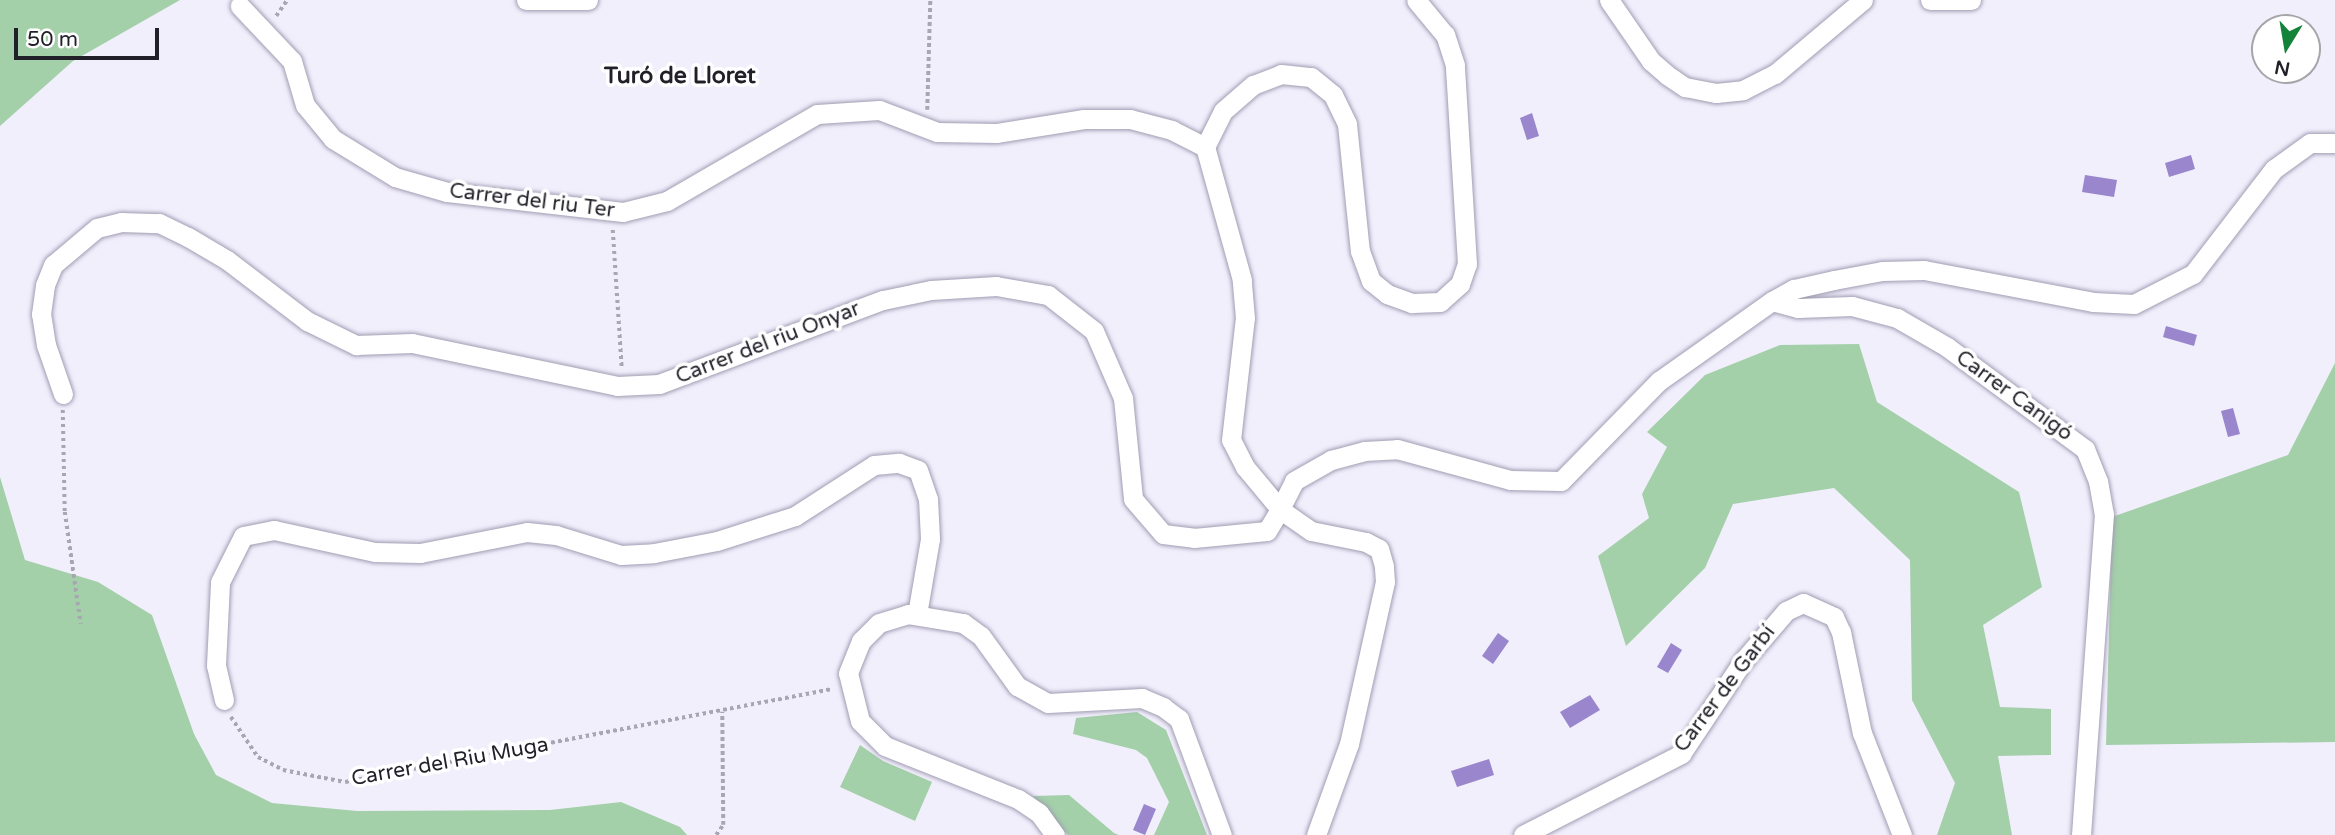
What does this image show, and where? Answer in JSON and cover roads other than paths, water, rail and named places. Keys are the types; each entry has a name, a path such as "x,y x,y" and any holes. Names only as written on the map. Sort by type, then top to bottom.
{"street":[{"path":"526,0 588,0"},
{"path":"1316,835 1349,744 1385,582 1384,566 1379,549 1366,542 1311,531 1280,509 1245,467 1231,440 1245,318 1242,280 1205,147 1223,111 1253,85 1281,74 1311,77 1333,95 1347,124 1360,251 1371,281 1387,294 1412,303 1440,302 1460,284 1467,264 1455,65 1445,35 1416,0"},
{"path":"1608,0 1651,61 1667,75 1685,87 1716,93 1743,90 1775,74 1863,0"},
{"path":"1930,0 1970,0"},
{"name":"Carrer del riu Ter","path":"240,6 292,61 305,106 333,139 395,177 447,192 623,212 667,201 817,114 878,110 926,128 998,133 1084,119 1130,119 1172,130 1205,147"},
{"path":"1280,509 1294,481 1331,460 1364,451 1397,449 1510,480 1560,481 1659,381 1772,301 1794,289 1882,271 1924,270 2093,302 2134,304 2193,274 2274,169 2310,143 2335,144"},
{"name":"Carrer del riu Onyar","path":"63,394 46,345 41,314 45,285 52,265 88,236 121,222 159,223 188,237 227,260 307,321 356,345 412,342 623,386 659,384 728,362 883,300 930,290 996,286 1048,295 1094,331 1123,398 1133,499 1163,534 1194,538 1267,531 1280,509"},
{"name":"Carrer Canigó","path":"1772,301 1798,308 1852,306 1897,318 1947,347 2085,449 2098,481 2104,514 2081,835"},
{"path":"224,700 216,666 220,582 243,536 274,530 375,552 420,553 527,532 556,535 621,555 654,553 717,541 795,516 874,465 899,463 918,470 928,499 930,539 918,614"},
{"name":"Carrer de Garbí","path":"1523,835 1681,754 1743,661 1786,611 1802,603 1834,617 1840,632 1862,733 1902,835"},
{"path":"1055,835 1039,813 1018,799 885,746 860,721 848,685 848,673 861,641 879,623 918,614 963,623 981,636 1017,686 1048,703 1132,698 1163,706 1179,719 1222,835"}],"district":[{"name":"Turó de Lloret","path":"680,76"}]}
